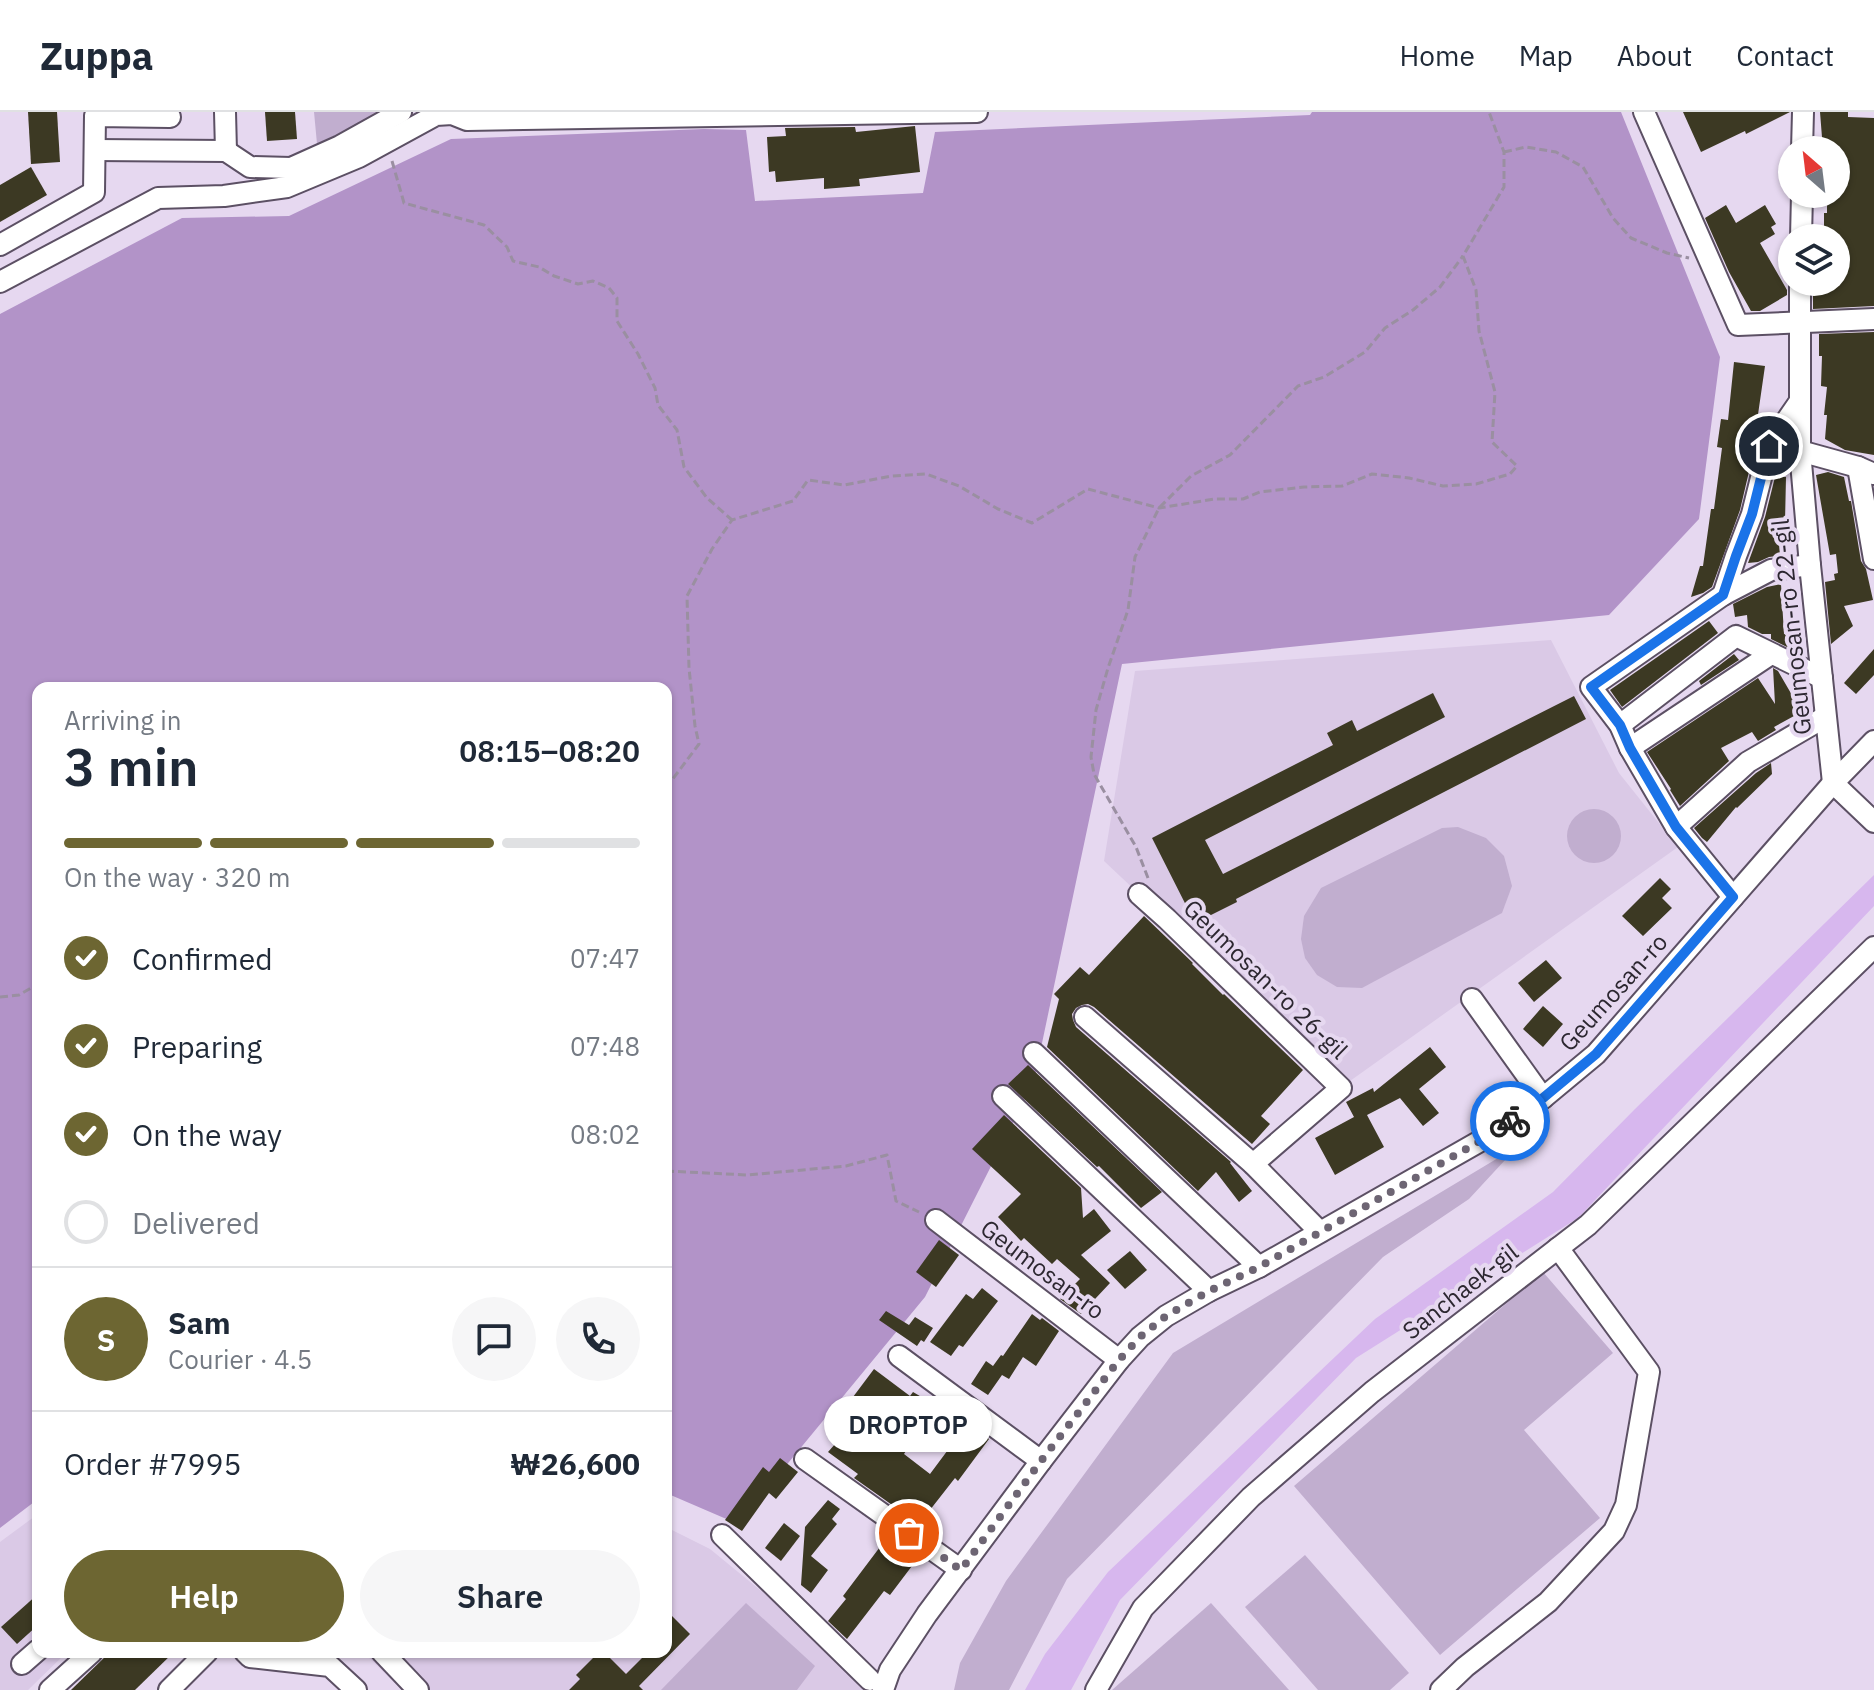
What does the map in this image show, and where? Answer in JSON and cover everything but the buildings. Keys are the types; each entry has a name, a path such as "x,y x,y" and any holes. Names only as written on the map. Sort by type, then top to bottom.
{"street":[{"path":"225,112 226,151"},
{"path":"95,150 226,151 250,167 291,168 340,146 401,112"},
{"path":"0,282 158,198 224,196 287,187 359,157 436,115 977,112"},
{"path":"1644,112 1738,325 1874,319"},
{"path":"1802,136 1803,112"},
{"path":"0,245 94,192 95,116 170,117"},
{"name":"Geumosan-ro 22-gil","path":"1800,296 1800,451 1833,783"},
{"path":"1723,595 1752,514 1769,446 1800,401"},
{"path":"1800,451 1866,470 1874,559"},
{"path":"1733,897 1676,827 1620,725 1591,687 1723,595 1771,570 1810,565"},
{"path":"1620,725 1736,636 1822,678"},
{"path":"1630,748 1771,654"},
{"path":"1676,827 1748,762 1825,717"},
{"name":"Geumosan-ro","path":"872,1687 1041,1461 1140,1337 1166,1316 1209,1291 1259,1267 1489,1136 1543,1098 1596,1054 1833,783 1874,741"},
{"path":"1833,783 1874,822"},
{"name":"Geumosan-ro 26-gil","path":"1146,892 1178,929 1341,1088 1253,1164"},
{"name":"Sanchaek-gil","path":"1096,1690 1143,1608 1251,1497 1372,1392 1588,1225 1874,947"},
{"path":"1472,999 1543,1098"},
{"path":"1085,1017 1253,1164 1320,1232"},
{"path":"1034,1053 1259,1267"},
{"path":"1003,1096 1209,1291"},
{"name":"Geumosan-ro","path":"936,1220 1119,1360"},
{"path":"1441,1690 1465,1667 1548,1602 1614,1531 1626,1505 1649,1372 1558,1248"},
{"path":"899,1356 1041,1461"},
{"path":"805,1459 961,1570"},
{"path":"722,1535 872,1687"},
{"path":"50,1690 85,1658"},
{"path":"169,1690 201,1658"},
{"path":"259,1658 330,1666 356,1690"},
{"path":"388,1658 418,1690"}],"path":[{"path":"1146,892 1136,847 1105,797 1094,774 1091,757 1096,710 1128,610 1135,557 1159,508 1191,476 1230,455 1298,386 1324,377 1365,352 1385,328 1440,287 1463,256 1504,187 1504,152 1489,112"},
{"path":"385,142 404,203 484,225 507,247 513,261 539,267 578,284 593,281 609,288 617,298 617,321 655,388 658,405 677,430 684,467 707,498 732,520"},
{"path":"1504,152 1526,147 1556,152 1583,167 1613,218 1631,238 1667,253 1696,260 1716,271"},
{"path":"672,780 699,744 689,668 687,596 712,549 732,520 793,501 808,480 844,485 892,476 926,474 959,486 998,509 1032,523 1088,489 1159,508 1215,499 1243,499 1275,490 1342,486 1372,474 1443,486 1476,484 1510,474 1517,466 1492,442 1495,392 1479,331 1476,290 1463,256"},
{"path":"0,997 19,995 32,987"},
{"path":"672,1171 747,1175 846,1166 887,1155 896,1201 936,1220"}],"shaded area":[{"path":"314,112 382,112 317,144"},
{"path":"1312,112 1621,112 1720,357 1699,519 1609,615 1122,664 1034,1081 925,1297 738,1524 672,1496 672,682 32,682 32,1504 0,1528 0,314 182,218 289,216 451,139 746,130 755,201 923,193 935,132 1310,115"},
{"path":"1551,640 1619,773 1678,847 1343,1086 1104,861 1135,671"},
{"path":"1594,809 1613,817 1621,836 1613,855 1594,863 1575,855 1567,836 1575,817"},
{"path":"1458,827 1486,838 1504,856 1512,886 1502,913 1362,988 1337,987 1317,975 1305,958 1301,939 1304,916 1321,888 1442,828"},
{"path":"1874,875 1874,906 1578,1218 1356,1358 1120,1600 1071,1690 1025,1690 1045,1654 1108,1572 1375,1319 1553,1192"},
{"path":"1518,1146 1469,1199 1383,1257 1067,1579 1009,1690 954,1690 960,1663 1006,1581 1173,1353"},
{"path":"1543,1272 1613,1353 1524,1430 1600,1518 1440,1655 1294,1486"},
{"path":"32,1518 32,1658 61,1658 28,1690 0,1690 0,1542"},
{"path":"672,1530 710,1549 870,1680 863,1690 402,1690 369,1658 672,1658"},
{"path":"1305,1555 1409,1673 1390,1690 1318,1690 1245,1607"},
{"path":"746,1603 815,1666 797,1690 661,1690"},
{"path":"1211,1603 1289,1690 1112,1690"}],"way so far":[{"path":"909,1533 961,1570 1041,1461 1140,1337 1166,1316 1259,1267 1489,1136 1510,1121"}],"place":[{"name":"DROPTOP","path":"909,1533"}],"route":[{"path":"1510,1121 1596,1054 1733,897 1676,827 1620,725 1591,687 1723,595 1752,514 1769,446"}]}
